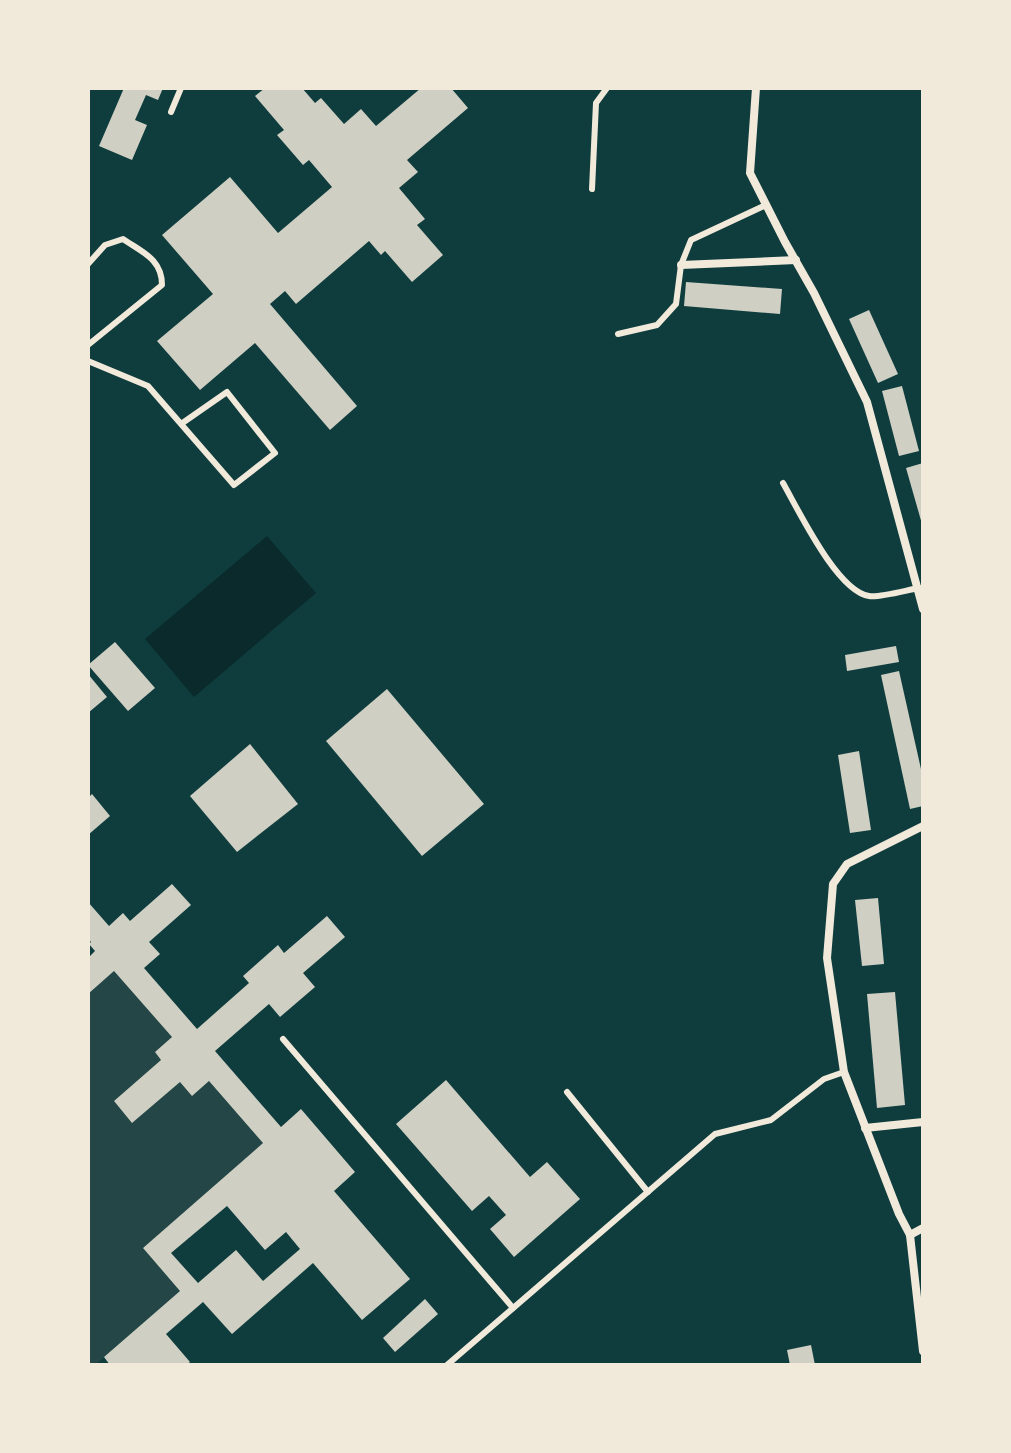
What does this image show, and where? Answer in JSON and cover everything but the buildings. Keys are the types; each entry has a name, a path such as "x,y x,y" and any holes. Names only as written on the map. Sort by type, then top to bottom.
{"street":[{"path":"756,88 750,173 867,402 923,609"},
{"path":"681,265 796,260"},
{"path":"923,826 847,864 833,884 827,958 844,1072 910,1235 921,1308 923,1351"},
{"path":"865,1128 923,1122"},
{"path":"910,1235 923,1228"}],"lane":[{"path":"171,112 181,88"},
{"path":"592,189 596,103 607,88"},
{"path":"618,334 657,325 676,304 681,265 691,240 766,205"},
{"path":"88,264 105,245 123,239 153,260 162,273 162,285 88,345"},
{"path":"88,361 148,386 181,424 234,485 275,453 227,392 181,424"},
{"path":"783,483 832,567 852,589 870,596 919,588"},
{"path":"283,1039 513,1308"},
{"path":"447,1365 715,1134 771,1120 824,1079 844,1072"},
{"path":"567,1092 648,1192"}],"shaded area":[{"path":"267,536 316,593 194,697 145,639"},
{"path":"114,971 172,1037 155,1052 161,1060 114,1101 132,1122 180,1082 192,1095 209,1081 263,1143 143,1248 180,1291 95,1365 88,1365 88,994"}]}
